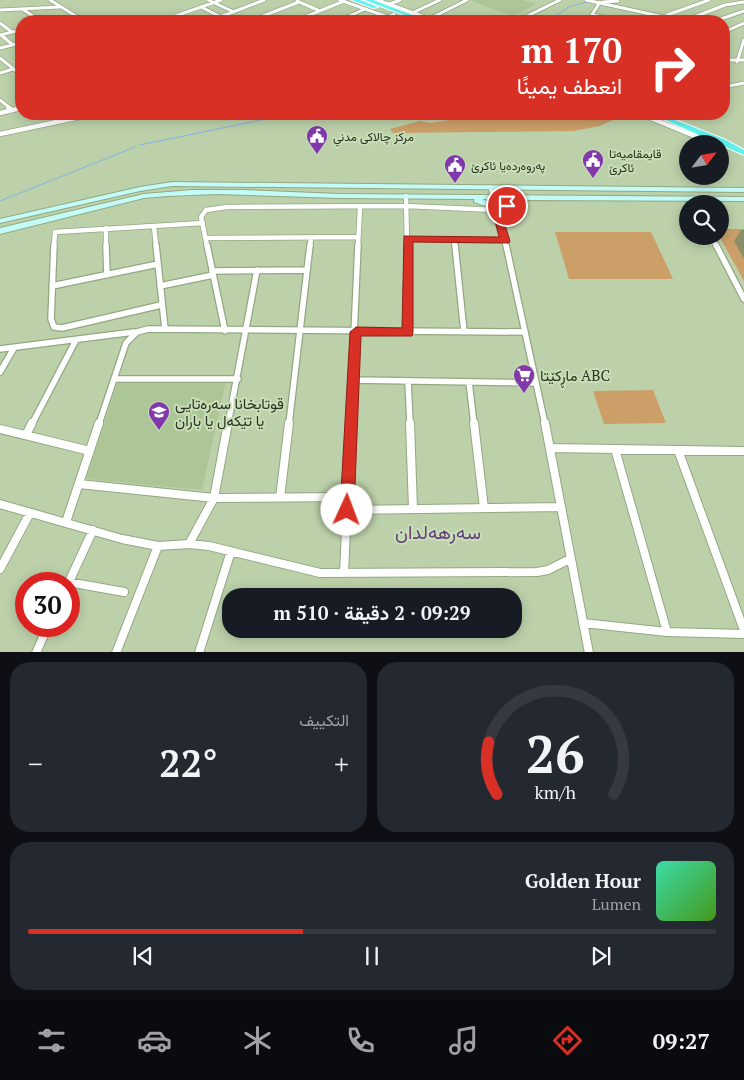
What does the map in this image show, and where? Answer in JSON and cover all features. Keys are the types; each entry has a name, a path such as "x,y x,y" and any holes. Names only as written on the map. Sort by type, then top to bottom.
{"highway":[{"path":"355,0 389,15"},
{"path":"368,0 412,15"},
{"path":"669,120 744,153"},
{"path":"685,120 744,145"}],"main road":[{"path":"0,221 160,185 744,190"},
{"path":"330,187 330,196"},
{"path":"651,189 656,198"},
{"path":"0,231 144,196 164,193 656,198 679,200"},
{"path":"462,197 482,201 498,209 523,197"},
{"path":"729,200 744,199"}],"street":[{"path":"50,0 74,15"},
{"path":"208,0 234,12"},
{"path":"178,15 220,0"},
{"path":"250,0 257,3"},
{"path":"226,15 264,0"},
{"path":"378,0 416,15"},
{"path":"390,4 400,0"},
{"path":"412,13 440,0"},
{"path":"437,15 467,0"},
{"path":"529,15 560,0"},
{"path":"586,0 655,15"},
{"path":"669,15 709,0"},
{"path":"264,15 297,1 320,10"},
{"path":"309,15 342,1 387,15"},
{"path":"600,2 618,1"},
{"path":"592,15 600,2"},
{"path":"700,15 730,4 744,2"},
{"path":"433,3 449,9"},
{"path":"0,10 60,7"},
{"path":"201,7 216,15"},
{"path":"22,9 32,15"},
{"path":"352,15 365,9"},
{"path":"730,16 744,11"},
{"path":"708,12 716,15"},
{"path":"730,29 744,23"},
{"path":"0,24 12,32"},
{"path":"739,25 744,27"},
{"path":"0,35 15,31"},
{"path":"0,35 13,45"},
{"path":"737,62 744,40"},
{"path":"0,48 13,45"},
{"path":"0,58 13,69"},
{"path":"737,62 744,60"},
{"path":"730,61 744,66"},
{"path":"0,72 13,69"},
{"path":"730,85 744,84"},
{"path":"0,100 12,110"},
{"path":"0,113 15,109"},
{"path":"0,134 66,120"},
{"path":"656,120 692,135"},
{"path":"494,188 498,209 504,217 500,221 506,241 550,448 589,652"},
{"path":"406,196 408,332"},
{"path":"225,331 203,223 203,212 220,207 406,206 498,209"},
{"path":"344,574 360,207"},
{"path":"161,305 56,328 52,325 51,319 55,232 203,223"},
{"path":"154,226 165,329"},
{"path":"106,228 107,275"},
{"path":"206,238 358,237"},
{"path":"280,498 311,238"},
{"path":"408,239 506,241"},
{"path":"454,239 464,332"},
{"path":"715,245 744,299"},
{"path":"52,286 158,264"},
{"path":"160,286 213,273 258,270 306,270"},
{"path":"190,544 214,498 258,270"},
{"path":"0,349 148,329 525,332"},
{"path":"66,522 126,343 136,332"},
{"path":"26,435 76,340"},
{"path":"0,372 14,348"},
{"path":"114,379 238,378"},
{"path":"353,380 535,383"},
{"path":"408,381 412,509"},
{"path":"469,382 484,508"},
{"path":"0,429 90,451"},
{"path":"550,448 744,451"},
{"path":"615,449 666,632"},
{"path":"678,450 744,630"},
{"path":"79,484 214,498 347,497"},
{"path":"0,504 122,539 158,546 190,544 231,551 320,573 538,572 548,570 570,559"},
{"path":"347,510 560,507"},
{"path":"0,569 30,513"},
{"path":"73,572 93,530"},
{"path":"116,652 158,546"},
{"path":"199,652 231,551"},
{"path":"80,585 124,592"},
{"path":"583,623 666,632 744,634"},
{"path":"36,652 43,637"}],"shaded area":[{"path":"523,0 536,4 515,15 510,15 471,1"},
{"path":"450,120 613,120 600,126 573,131 393,133 390,129 420,121 431,123"},
{"path":"729,229 744,229 744,281 724,245 729,245"},
{"path":"555,232 651,232 673,279 569,279"},
{"name":"قوتابخانا سەرەتایی یا تێکەل یا باران","path":"118,382 226,382 202,490 86,479"},
{"path":"653,390 666,423 604,424 593,391"}],"waterway":[{"path":"557,15 570,6 588,2"},
{"path":"140,145 261,120"},
{"path":"0,201 135,147"}],"place":[{"name":"مركز چالاکى مدني","path":"317,155"},
{"name":"قایمقامیەتا ئاکرێ","path":"593,179"},
{"name":"پەروەردەیا ئاكرێ","path":"455,184"},
{"name":"ماڕکێتا ABC","path":"524,394"},
{"name":"قوتابخانا سەرەتایی یا تێکەل یا باران","path":"159,431"}],"district":[{"name":"سەرهەلدان","path":"438,531"}],"route":[{"path":"347,510 356,332 408,332 408,239 506,241 500,221 504,217 503,211 507,206"}]}
